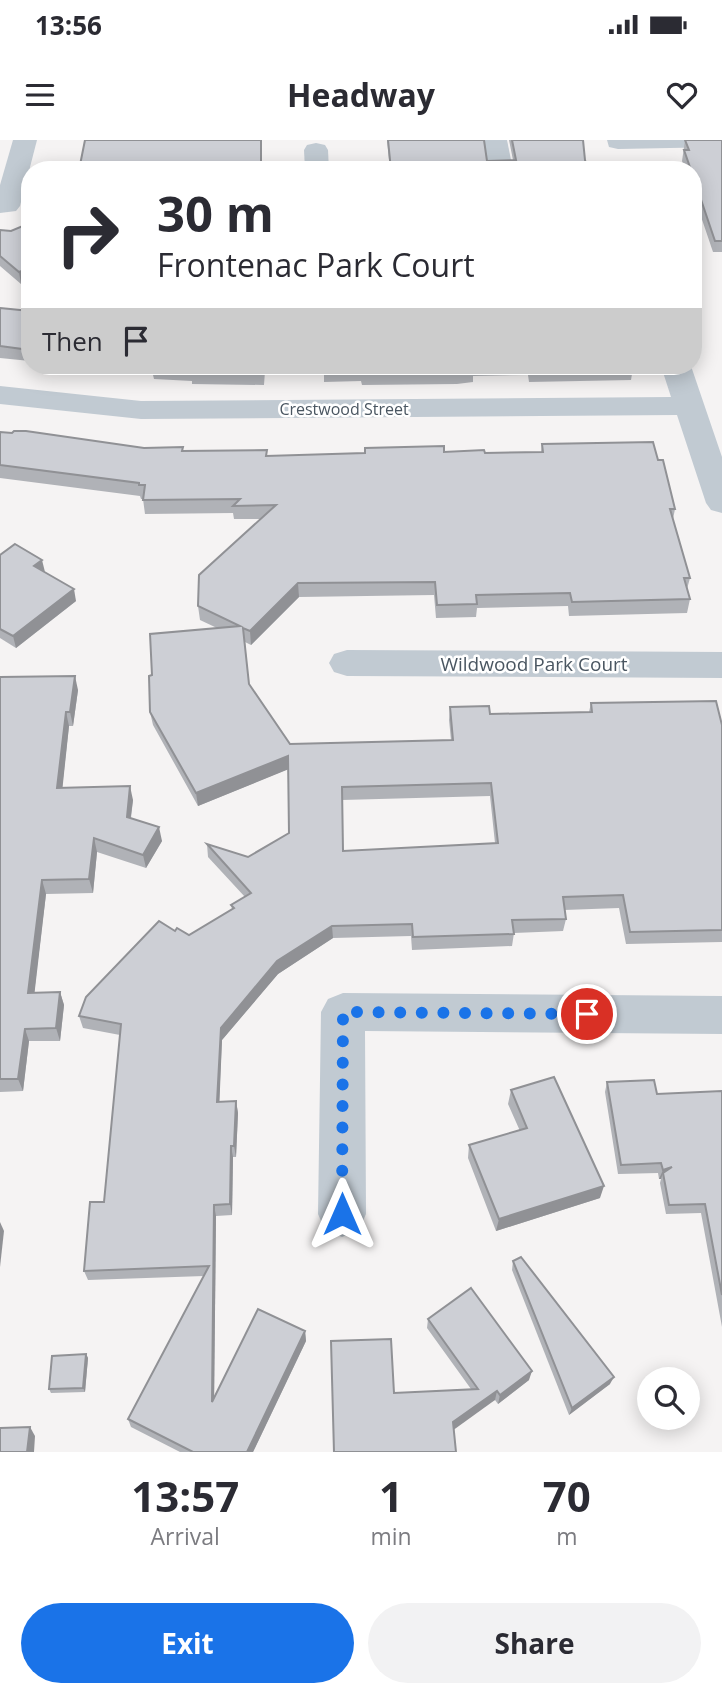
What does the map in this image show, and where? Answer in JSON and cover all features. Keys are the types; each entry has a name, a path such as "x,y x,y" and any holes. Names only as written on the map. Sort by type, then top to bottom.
{"street":[{"path":"0,205 7,206 25,140"},
{"path":"495,140 500,161"},
{"path":"621,161 618,141 722,140"},
{"path":"679,375 722,503"},
{"name":"Crestwood Street","path":"0,395 141,410 690,406"},
{"name":"Wildwood Park Court","path":"347,663 722,665"},
{"path":"342,1214 343,1012 722,1016"}],"building":[{"path":"85,140 261,140 261,161 81,161"},
{"path":"388,140 484,140 487,161 390,161"},
{"path":"512,140 583,140 585,160 487,161 516,160"},
{"path":"685,140 722,140 722,241 715,241 702,203 702,161 688,161 684,150 689,150"},
{"path":"21,227 19,272 0,256 0,230 11,231"},
{"path":"0,308 21,310 21,349 0,346"},
{"path":"26,431 144,448 183,447 182,451 267,450 266,456 365,453 365,448 444,446 444,452 543,452 542,444 653,442 658,460 663,460 675,509 670,509 690,578 684,578 690,599 572,602 570,593 476,595 477,604 437,605 435,582 298,583 250,631 243,628 249,684 290,744 453,740 450,707 489,706 490,714 592,712 591,703 716,701 722,725 722,930 630,932 623,895 563,897 566,919 512,920 514,934 413,937 412,924 332,926 277,961 221,1028 217,1102 236,1101 234,1146 231,1146 230,1204 214,1205 212,1402 258,1309 305,1331 247,1452 193,1452 128,1419 209,1266 84,1271 90,1202 104,1202 121,1024 79,1016 86,997 159,921 175,931 177,928 189,935 234,908 231,905 251,893 207,844 248,857 289,833 288,756 196,793 150,712 150,634 240,626 198,606 199,575 276,505 233,506 240,499 143,500 145,485 139,483 0,465 0,432","holes":["491,783 498,843 343,851 342,787"]},
{"path":"15,544 42,560 34,566 74,589 13,636 0,629 0,555"},
{"path":"75,676 70,712 66,712 57,788 130,786 127,817 159,827 143,855 94,838 89,879 42,880 28,993 60,992 56,1028 25,1029 18,1079 0,1079 0,677"},
{"path":"554,1077 604,1186 499,1219 469,1145 527,1128 511,1090"},
{"path":"654,1080 657,1094 722,1091 722,1295 705,1204 669,1205 663,1173 672,1167 663,1170 661,1163 621,1165 607,1082"},
{"path":"521,1257 614,1377 572,1408 513,1261"},
{"path":"471,1288 532,1371 500,1395 497,1391 453,1422 456,1452 334,1452 331,1341 391,1339 394,1393 478,1389 428,1319"},
{"path":"86,1354 83,1388 49,1389 52,1356"},
{"path":"30,1427 27,1452 0,1452 0,1428"}],"route":[{"path":"342,1214 343,1012 587,1014"}]}
